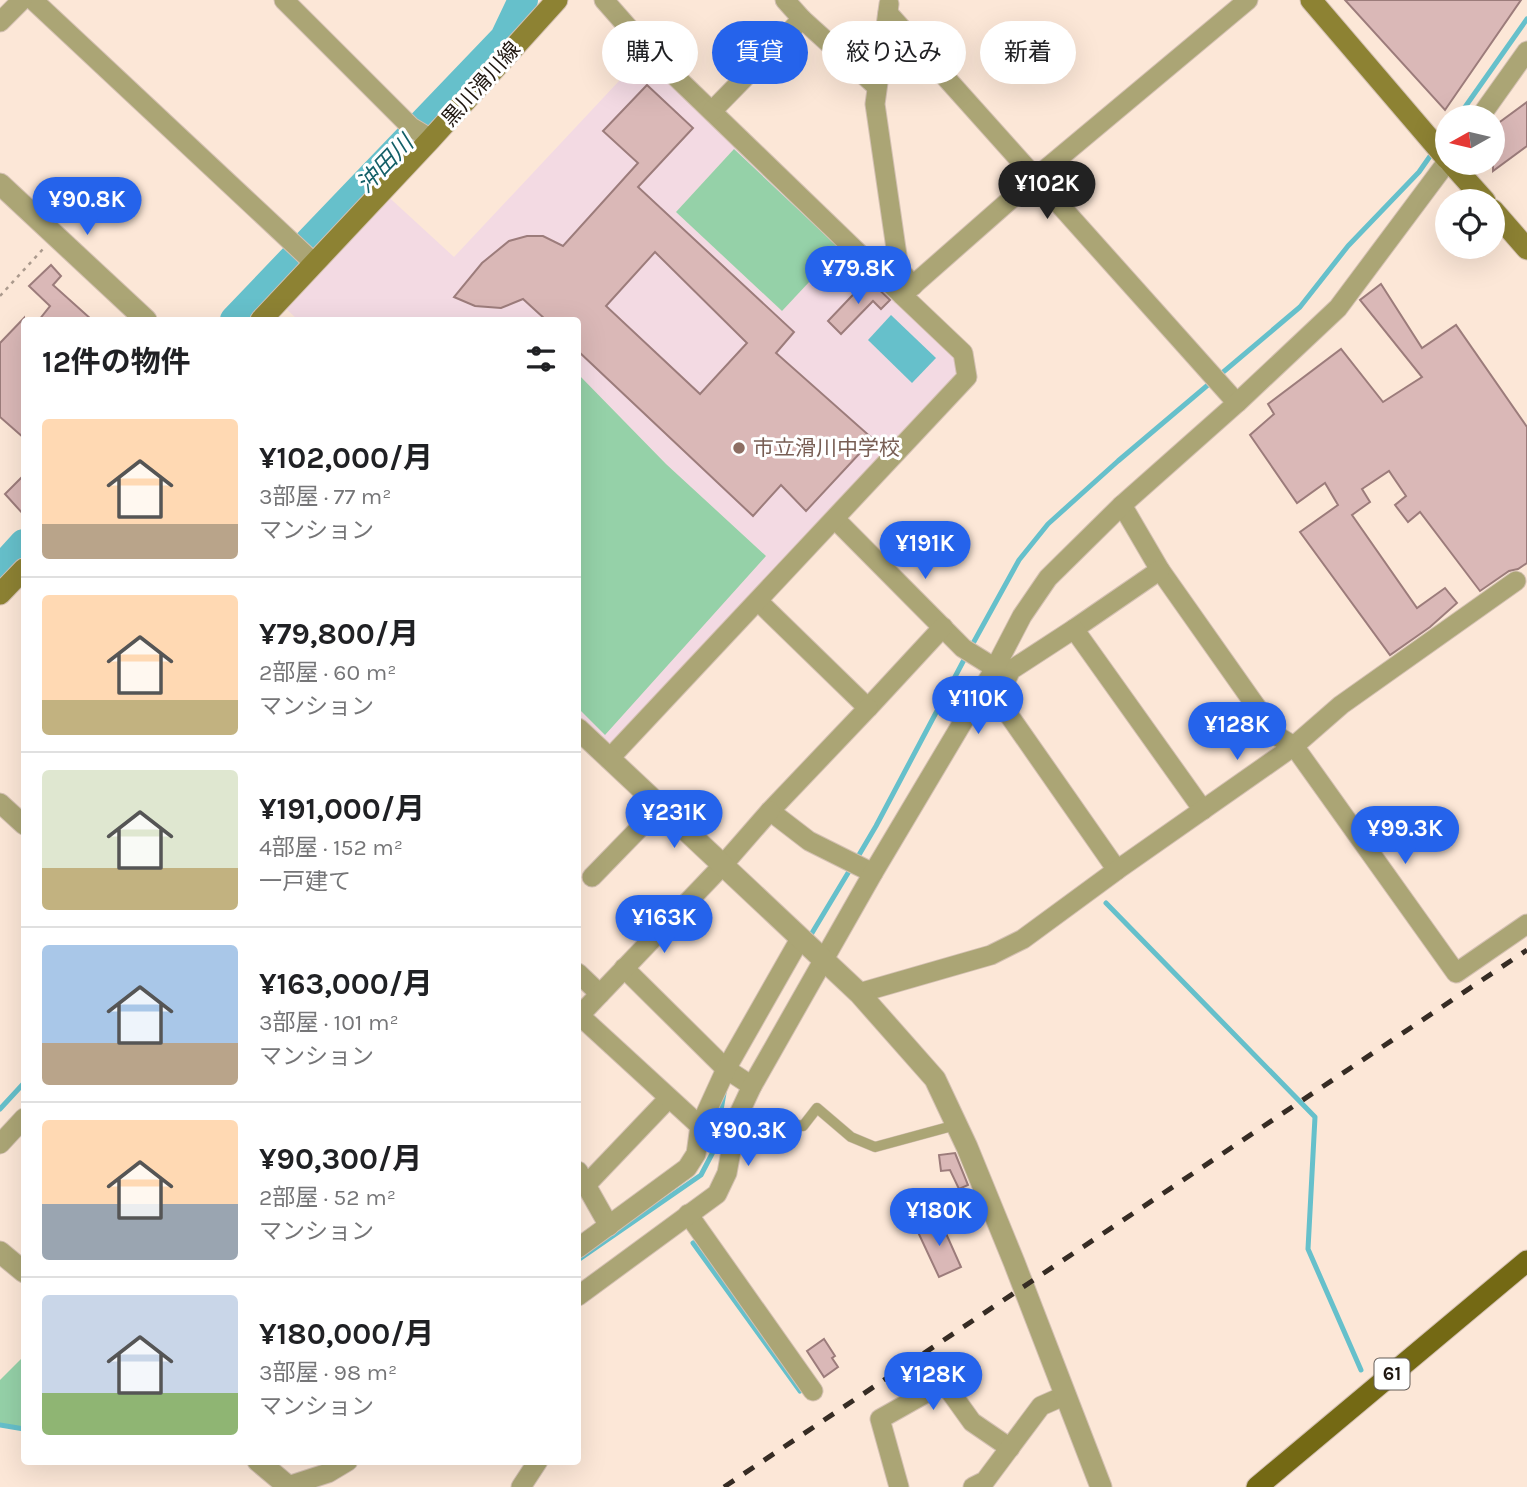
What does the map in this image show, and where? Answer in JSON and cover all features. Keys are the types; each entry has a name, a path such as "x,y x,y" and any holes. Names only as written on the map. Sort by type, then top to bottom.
{"main road":[{"name":"黒川滑川線","path":"264,317 557,0"},
{"path":"1311,0 1435,146"},
{"path":"1461,175 1474,189"},
{"path":"1505,224 1527,249"},
{"path":"0,594 21,572"},
{"name":"61","path":"1257,1487 1527,1261"}],"street":[{"path":"0,22 22,0"},
{"path":"33,0 314,263"},
{"path":"284,0 411,127 431,139"},
{"path":"604,0 648,50 908,291 963,352 967,377 609,759"},
{"path":"785,0 802,19 876,86"},
{"path":"908,291 1035,178 1248,0"},
{"path":"889,6 875,104 899,269 908,291"},
{"path":"889,6 1035,178 1237,403"},
{"path":"712,111 802,19"},
{"path":"1489,105 1527,51"},
{"path":"581,1294 717,1194 727,1173 737,1118 752,1086 822,960 995,668 1022,616 1048,578 1122,505 1237,403 1338,308 1438,175"},
{"path":"0,184 143,317"},
{"path":"1122,505 1160,570 1278,736 1294,746 1456,972 1527,924"},
{"path":"835,519 963,648 995,668"},
{"path":"1116,870 996,698 1011,670 1160,570"},
{"path":"859,993 991,955 1023,939 1116,870 1294,746 1341,705 1516,581"},
{"path":"758,601 868,708"},
{"path":"581,1013 722,866 943,627"},
{"path":"1074,629 1203,810"},
{"path":"581,732 859,993 935,1079 1014,1262 1101,1487"},
{"path":"0,803 21,822"},
{"path":"592,877 660,807"},
{"path":"770,811 809,841 873,873"},
{"path":"581,1246 687,1168 696,1153 699,1126 726,1069 800,939"},
{"path":"624,968 726,1069 752,1086"},
{"path":"581,976 600,994"},
{"path":"581,1019 699,1126"},
{"path":"609,1226 582,1178 668,1099"},
{"path":"0,1144 21,1122"},
{"path":"688,1214 813,1391"},
{"path":"0,1252 21,1270"},
{"path":"899,1487 880,1419 944,1383 972,1422 1010,1448"},
{"path":"973,1487 985,1481 1041,1406 1066,1395"},
{"path":"263,1465 286,1484 328,1472 341,1465"},
{"path":"521,1487 535,1465"}],"lane":[{"path":"741,1111 803,1126 817,1108 852,1137 874,1147 956,1125"}],"path":[{"path":"0,296 55,236"}],"shaded area":[{"name":"市立滑川中学校","path":"616,84 683,84 963,352 967,377 609,759 581,732 581,317 295,317 279,302 381,190 454,257"}],"green space":[{"path":"734,149 840,249 782,311 676,212"},
{"path":"581,377 666,464 766,556 605,735 581,711"},
{"path":"21,1359 21,1430 0,1426 0,1380"}],"water":[{"path":"891,315 936,358 912,383 868,340"}],"building":[{"path":"1345,0 1521,0 1448,105 1440,105"},
{"path":"647,85 693,128 638,187 794,332 776,353 873,439 806,511 781,485 753,516 581,354 581,317 543,317 523,299 501,308 475,306 454,297 482,263 509,241 527,236 543,236 563,246 638,163 603,131","holes":["655,252 747,343 700,394 606,306"]},
{"path":"1527,102 1527,146 1505,162 1505,118"},
{"path":"51,265 61,276 53,285 89,317 41,317 50,306 29,286"},
{"path":"868,279 890,300 881,309 873,301 841,334 828,321"},
{"path":"1381,284 1422,348 1456,325 1527,427 1527,563 1509,571 1480,591 1420,512 1408,522 1395,505 1406,496 1389,471 1362,489 1370,502 1352,515 1417,608 1445,588 1457,603 1430,627 1390,655 1300,532 1338,505 1325,483 1297,503 1250,435 1274,414 1268,404 1341,349 1383,402 1422,377 1360,300"},
{"path":"21,321 21,435 0,417 0,343"},
{"path":"21,478 21,512 5,494"},
{"path":"955,1153 968,1185 959,1189 950,1170 941,1171 939,1155"},
{"path":"940,1220 961,1267 939,1277 917,1230"},
{"path":"824,1339 835,1356 832,1358 838,1367 824,1377 807,1351"}],"waterway":[{"name":"沖田川","path":"238,317 505,38 523,0"},
{"path":"1466,105 1527,19"},
{"path":"971,647 1019,560 1048,524 1300,307 1348,246 1419,172 1433,152"},
{"name":"沖田川","path":"0,570 21,547"},
{"path":"856,860 966,656"},
{"path":"809,938 851,868"},
{"path":"1106,903 1315,1117 1308,1249 1361,1370"},
{"path":"0,1109 21,1086"},
{"path":"581,1258 701,1175 714,1150 724,1093"},
{"path":"693,1243 800,1391"},
{"path":"0,1425 21,1428"}],"railway":[{"path":"724,1487 1527,950"}],"place":[{"name":"市立滑川中学校","path":"739,448"}]}
